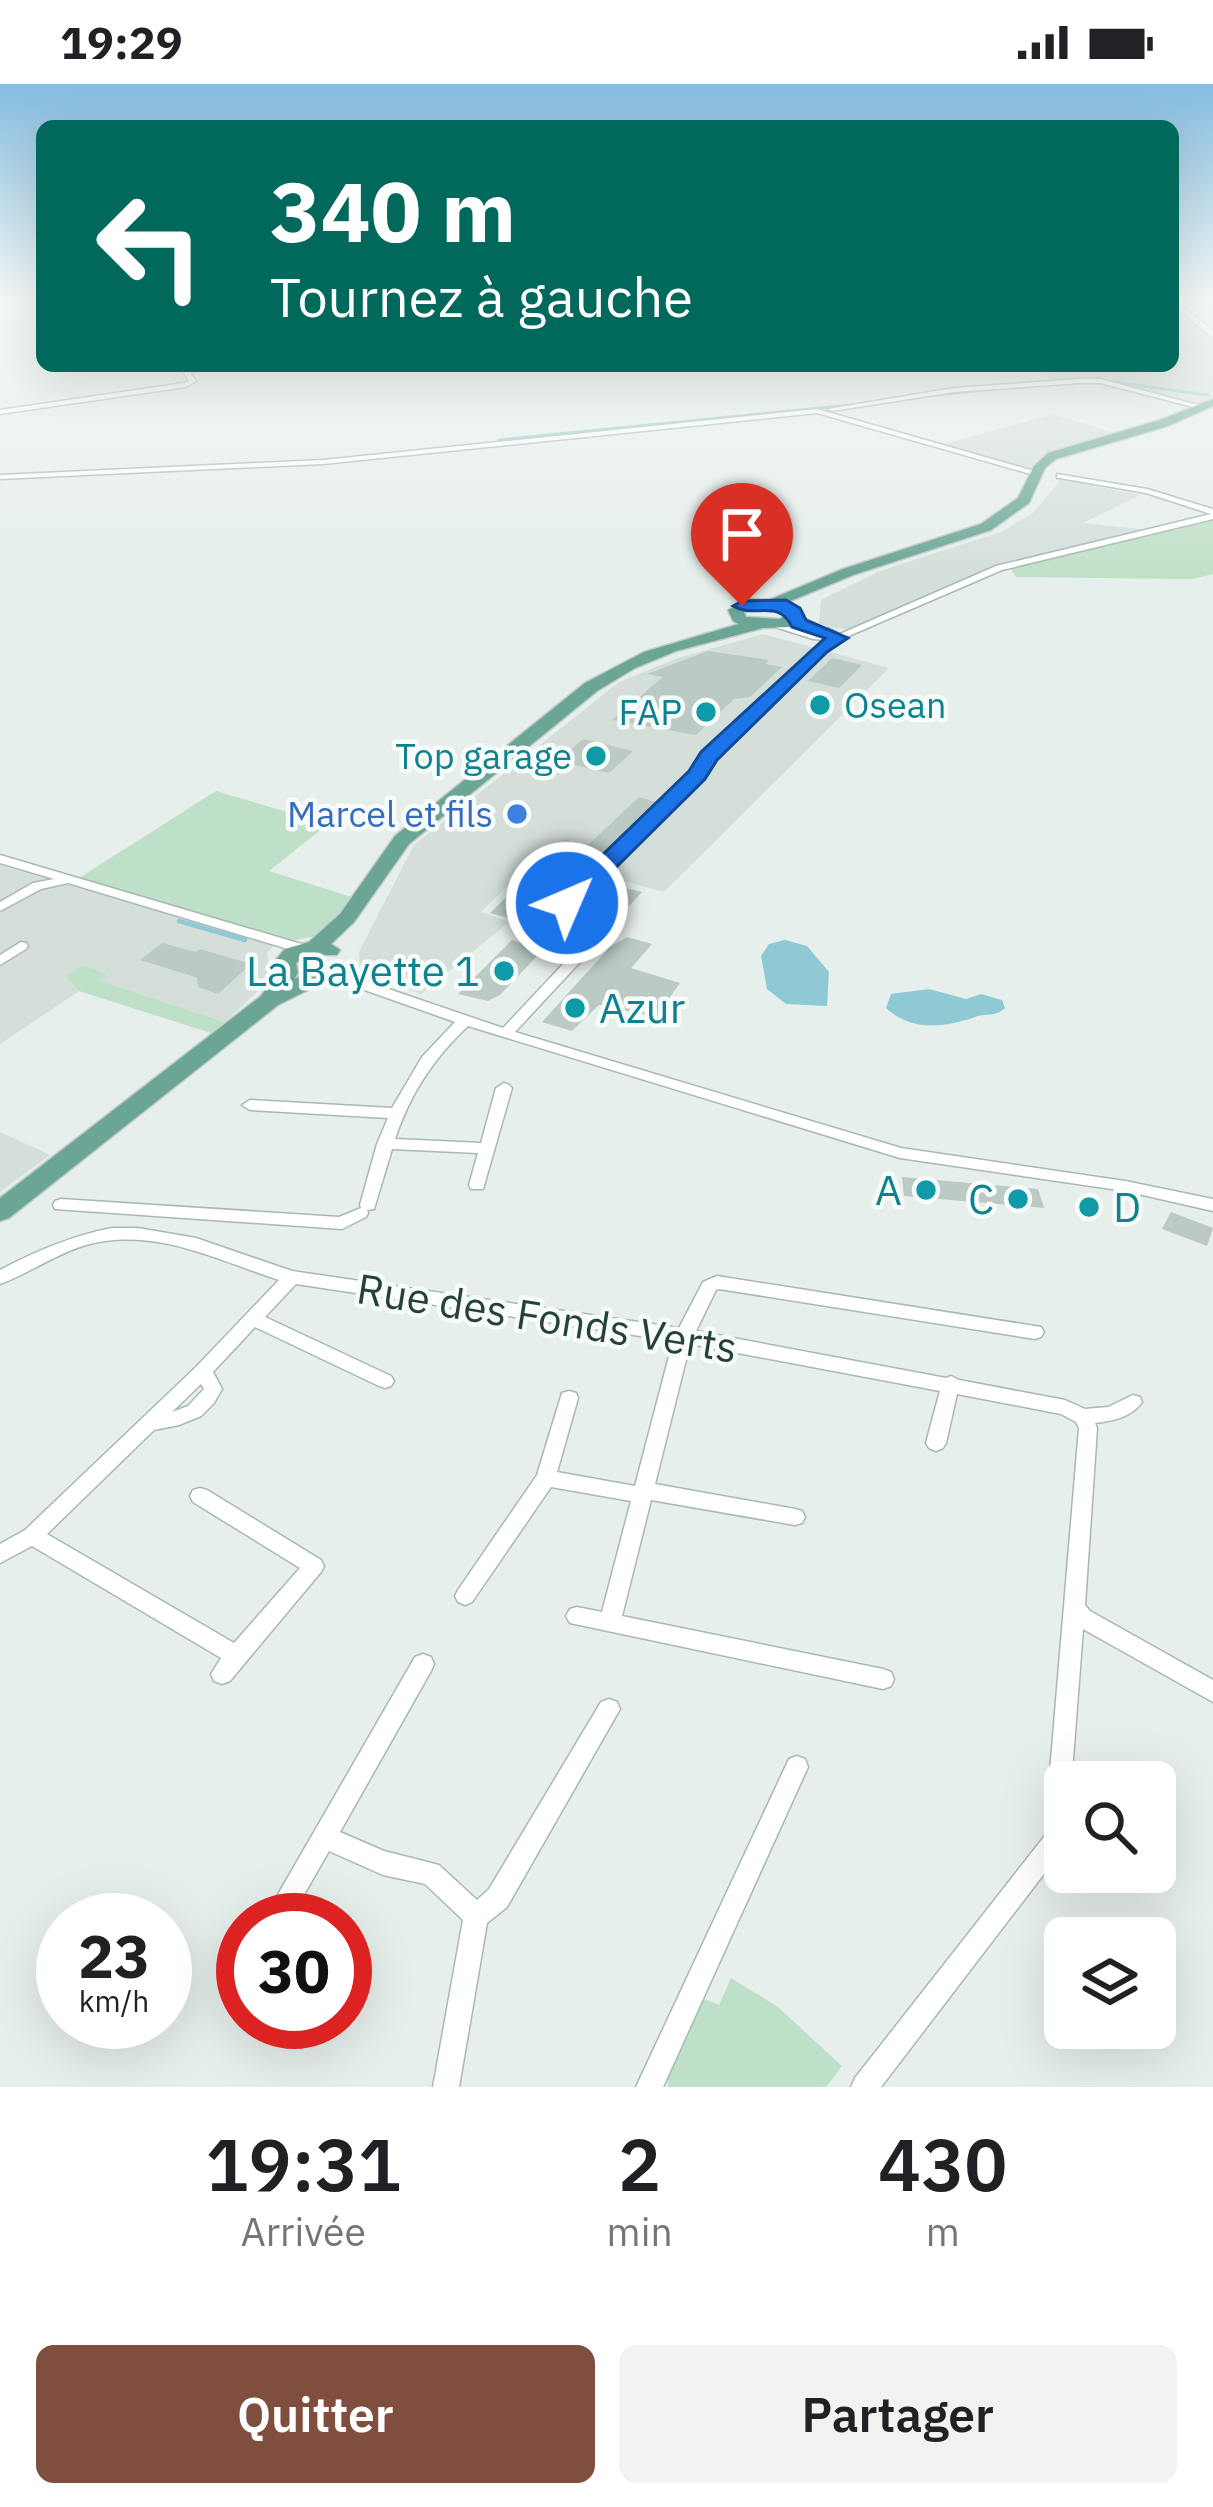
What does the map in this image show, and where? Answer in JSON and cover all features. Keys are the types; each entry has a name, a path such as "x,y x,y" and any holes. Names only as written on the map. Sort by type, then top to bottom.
{"main road":[{"path":"705,635 757,625 784,614 810,589 986,527 1024,500 1033,489 1036,473 1060,453 1145,430 1207,405"},
{"path":"738,618 736,610 742,606 784,614"},
{"path":"3,1212 312,963 408,845 462,793 605,677 738,618 757,625"}],"street":[{"path":"0,412 128,393"},
{"path":"0,477 323,462 817,411 931,393"},
{"path":"1156,393 1207,405"},
{"path":"817,411 1036,473"},
{"path":"1060,476 1147,491 1213,514"},
{"path":"506,1033 587,946 567,903 698,775 708,757 827,638 858,631 999,568 1213,514"},
{"path":"784,614 827,638"},
{"path":"0,860 28,878 63,879"},
{"path":"0,907 28,878 63,879 266,941 362,984 465,1022 900,1153 1125,1186 1213,1205"},
{"path":"0,961 22,946"},
{"path":"61,1205 342,1223 364,1209 394,1112 444,1039 465,1022"},
{"path":"477,1185 504,1088"},
{"path":"250,1105 394,1112"},
{"path":"385,1144 487,1148"},
{"path":"132,1231 142,1210"},
{"name":"Rue des Fonds Verts","path":"0,1278 9,1266 66,1242 132,1231 168,1234 292,1277 951,1383 1065,1407 1083,1417"},
{"path":"0,1555 32,1536 150,1423 178,1420 204,1406 213,1389 202,1371 292,1277"},
{"path":"610,1623 684,1337 709,1286 717,1282 1035,1332"},
{"path":"254,1319 385,1381"},
{"path":"936,1443 951,1383"},
{"path":"464,1596 546,1478 569,1398"},
{"path":"1062,1761 1088,1428 1083,1417 1111,1414 1133,1402"},
{"path":"546,1478 795,1517"},
{"path":"32,1536 229,1665 314,1566 200,1496"},
{"path":"1075,1609 1213,1692"},
{"path":"578,1616 883,1679"},
{"path":"291,1893 423,1664"},
{"path":"446,2087 476,1916 498,1898 609,1709"},
{"path":"650,2087 797,1766"},
{"path":"324,1837 383,1863 431,1873 476,1916"},
{"path":"864,2087 1044,1854"}],"shaded area":[{"path":"1140,393 1213,393 1213,400 1190,407"},
{"path":"1053,414 1118,434 1050,454 1032,471 944,444"},
{"path":"1061,479 1140,495 1083,523 1156,531 994,566 847,630 819,624 821,600 880,571 1001,532 1033,513"},
{"path":"763,634 889,668 664,892 537,857 481,912 509,922 421,994 360,972 359,952 414,845 619,682 678,658"},
{"path":"0,865 274,945 267,953 272,978 225,1022 99,981 106,975 66,976 79,991 0,1044"},
{"path":"0,1132 50,1155 0,1192"}],"green space":[{"path":"1213,519 1213,574 1192,579 1016,577 1011,569"},
{"path":"216,791 328,824 269,871 355,898 325,935 288,941 79,878"},
{"path":"82,965 107,974 100,981 225,1022 211,1033 79,991 66,976"},
{"path":"731,1978 778,2007 842,2066 826,2087 668,2087 667,2076 702,1998 719,2005"}],"water":[{"path":"785,940 807,946 829,972 827,1006 786,1004 767,989 761,956 769,944"},
{"path":"929,989 966,999 981,994 1002,1000 1005,1008 930,1026 907,1021 886,1008 891,994"}],"building":[{"path":"708,651 769,660 766,664 782,667 750,697 734,699 696,735 612,720 663,677 647,674"},
{"path":"832,658 862,665 839,688 808,681"},
{"name":"Top garage","path":"583,739 633,751 609,773 558,761"},
{"path":"639,797 657,802 601,856 585,856 526,917 490,913 565,840 587,846"},
{"path":"617,886 642,892 612,925 595,921 600,915 586,911"},
{"path":"627,937 652,944 631,968 680,983 656,1017 599,1005 572,1031 542,1022 610,947"},
{"name":"La Bayette 1","path":"512,940 537,948 532,952 539,954 500,995 488,1001 458,994"},
{"path":"162,943 251,964 218,994 198,987 197,978 140,960"},
{"path":"902,1177 1038,1189 1044,1208 904,1196"},
{"path":"1171,1212 1213,1228 1207,1246 1162,1229"}],"waterway":[{"path":"935,395 950,393"},
{"path":"1197,393 1208,395"},
{"path":"499,440 860,404"},
{"path":"179,921 245,940"}],"place":[{"name":"Osean","path":"820,705"},
{"name":"FAP","path":"706,712"},
{"name":"Top garage","path":"596,756"},
{"name":"Marcel et fils","path":"517,814"},
{"name":"La Bayette 1","path":"504,971"},
{"name":"Azur","path":"575,1008"},
{"name":"A","path":"926,1190"},
{"name":"C","path":"1018,1199"},
{"name":"D","path":"1089,1207"}],"route":[{"path":"567,903 698,775 708,757 821,648 839,638 834,632 798,623 794,612 780,604 742,606"}]}
